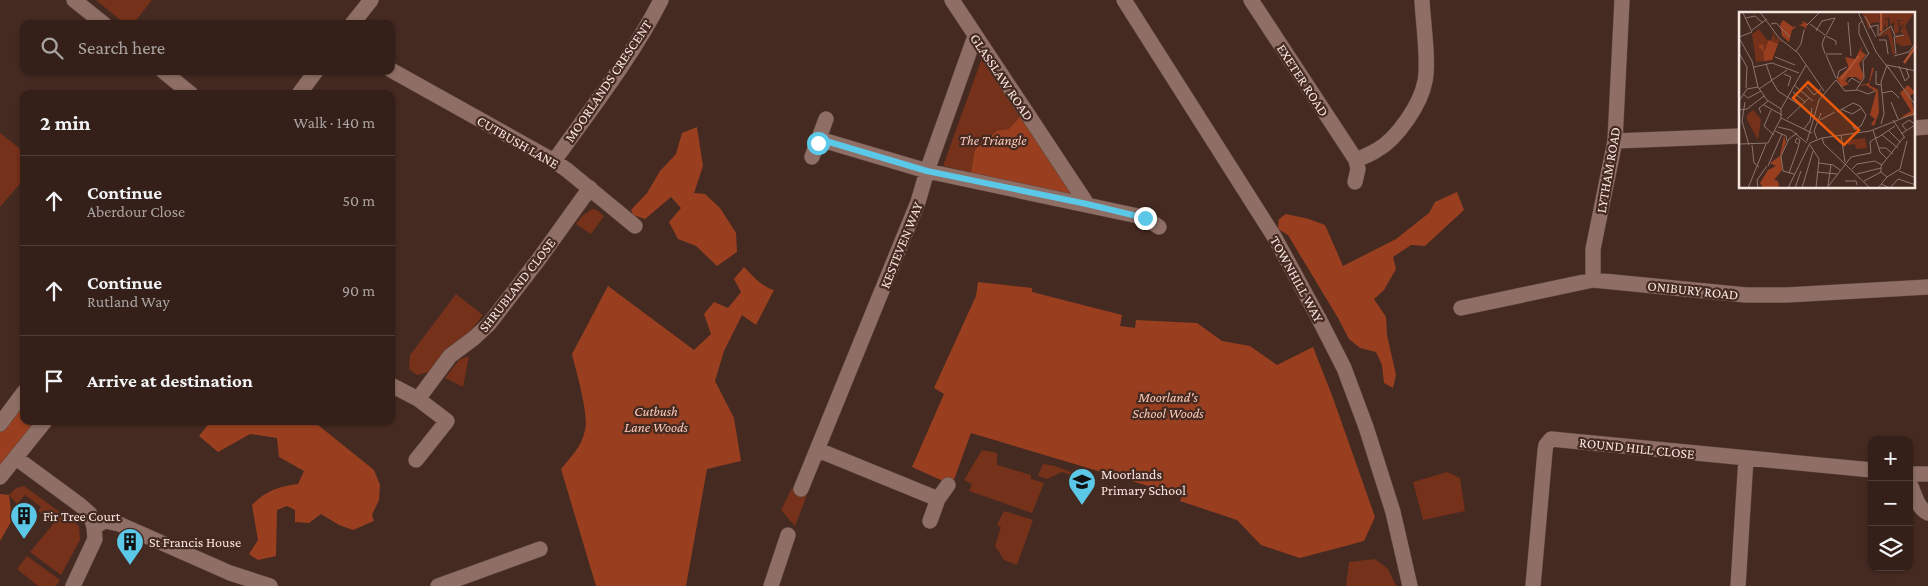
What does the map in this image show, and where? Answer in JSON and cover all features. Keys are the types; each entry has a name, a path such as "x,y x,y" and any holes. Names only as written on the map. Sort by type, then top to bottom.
{"street":[{"path":"74,0 99,20"},
{"path":"355,20 371,0"},
{"name":"MOORLANDS CRESCENT","path":"554,162 620,67 661,0"},
{"name":"GLASSLAW ROAD","path":"952,0 1087,204"},
{"name":"TOWNHILL WAY","path":"1124,0 1275,238 1340,360 1366,427 1393,512 1410,586"},
{"name":"EXETER ROAD","path":"1251,0 1356,160"},
{"path":"1355,182 1358,169 1356,160 1378,150 1396,134 1421,96 1426,74 1422,0"},
{"name":"LYTHAM ROAD","path":"1593,280 1593,249 1615,140 1622,0"},
{"name":"KESTEVEN WAY","path":"802,490 918,202 927,171 975,36"},
{"name":"CUTBUSH LANE","path":"395,72 554,162 590,188 636,226"},
{"path":"168,75 186,90"},
{"path":"301,90 313,75"},
{"path":"812,157 826,120"},
{"path":"1615,140 1739,136"},
{"path":"819,139 927,171 1145,218 1159,228"},
{"name":"SHRUBLAND CLOSE","path":"418,399 450,356 489,324 590,188"},
{"name":"ONIBURY ROAD","path":"1461,308 1593,280 1746,295 1787,295 1928,287"},
{"path":"395,387 418,399 447,421 416,460"},
{"path":"0,424 20,397"},
{"path":"2,473 42,425"},
{"name":"ROUND HILL CLOSE","path":"1533,586 1545,451 1546,445 1552,439 1868,470"},
{"path":"818,450 938,499"},
{"path":"16,458 90,514 94,527 94,539 73,586"},
{"path":"1738,586 1746,458"},
{"path":"1913,474 1928,474"},
{"path":"930,521 938,499 948,485"},
{"path":"1913,492 1917,503 1928,513"},
{"path":"94,527 105,521 119,524 230,573 270,586"},
{"path":"771,586 788,535"},
{"path":"438,586 540,549"}],"green space":[{"path":"96,0 152,0 136,20 120,20"},
{"name":"The Triangle","path":"982,58 1072,193 1068,196 943,166"},
{"path":"1021,116 1072,193 1068,196 971,173 975,150 997,131 1009,129"},
{"path":"697,127 703,166 694,193 705,194 720,208 736,233 737,252 717,266 696,246 678,239 669,222 681,208 671,197 645,219 633,215 631,210 647,193 660,171 676,154 682,133"},
{"path":"0,133 20,149 20,184 0,207"},
{"path":"1457,192 1464,210 1425,246 1411,245 1393,257 1396,269 1384,290 1374,299 1386,317 1387,335 1396,375 1393,388 1384,383 1382,365 1376,352 1360,348 1349,339 1288,235 1278,229 1279,219 1286,214 1325,225 1343,266 1396,239 1429,213 1435,202"},
{"path":"592,209 597,210 604,216 591,234 576,224 582,216"},
{"name":"Cutbush Lane Woods","path":"744,267 762,284 774,290 756,325 742,315 724,351 715,381 734,418 741,461 707,469 686,586 596,586 561,469 579,446 584,436 586,423 582,392 572,354 608,286 694,350 711,334 704,314 714,302 728,308 741,292 734,279"},
{"name":"Moorland's School Woods","path":"978,282 1032,288 1032,292 1122,315 1120,326 1135,328 1136,320 1197,323 1222,341 1250,346 1277,365 1313,347 1375,517 1364,541 1300,558 1261,545 1237,520 1180,501 1182,496 971,433 952,485 912,467 944,394 934,388 976,296"},
{"path":"456,294 483,315 442,362 429,372 417,375 409,369 410,355"},
{"path":"469,356 463,387 445,378 459,360"},
{"path":"20,397 20,425 42,425 0,477 0,424"},
{"path":"208,425 318,425 374,470 380,485 379,500 372,515 374,521 353,530 339,525 321,514 309,523 295,522 295,510 287,506 277,510 276,556 258,560 249,554 258,540 252,505 273,490 298,484 304,471 279,457 277,438 250,434 218,452 199,436"},
{"path":"982,450 997,453 997,465 1031,475 1031,479 1044,483 1032,513 969,491 972,484 964,480"},
{"path":"1043,464 1055,466 1087,478 1086,480 1062,472 1047,479 1038,476"},
{"path":"1447,472 1460,478 1465,511 1423,520 1413,482"},
{"path":"24,486 79,526 80,540 61,575 30,552 54,523 38,511 41,507 25,495 17,504 9,495 16,488"},
{"path":"792,488 807,495 795,526 781,510"},
{"path":"0,494 9,495 12,520 0,541"},
{"path":"1004,511 1033,520 1017,565 1004,560 995,546 1001,527 997,525"},
{"path":"27,556 60,580 56,586 38,586 17,569"},
{"path":"1375,559 1388,569 1396,586 1346,586 1349,562"}],"place":[{"name":"Moorlands Primary School","path":"1082,506"},
{"name":"Fir Tree Court","path":"24,540"},
{"name":"St Francis House","path":"130,566"}],"route":[{"path":"818,143 819,139 927,171 1145,218"}]}
